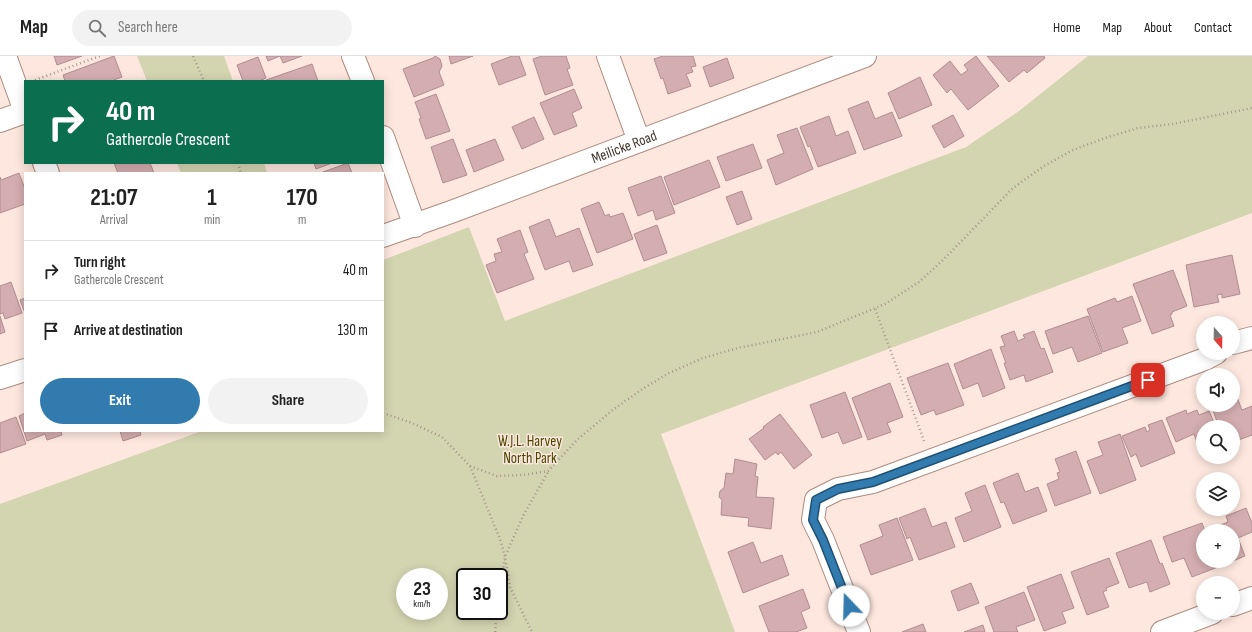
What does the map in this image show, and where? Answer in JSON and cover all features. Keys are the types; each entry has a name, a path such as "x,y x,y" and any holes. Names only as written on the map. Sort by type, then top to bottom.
{"street":[{"path":"5,56 24,109"},
{"path":"353,56 362,80"},
{"path":"608,56 639,141"},
{"name":"Meilicke Road","path":"384,236 414,226 865,56"},
{"path":"0,121 24,112"},
{"path":"384,140 414,226"},
{"path":"1240,341 1252,338"},
{"path":"859,632 823,540 813,520 816,500 838,489 873,482 1203,360"},
{"path":"0,378 24,370"},
{"path":"1240,602 1252,598"},
{"path":"1162,632 1196,619"}],"path":[{"path":"35,80 100,56"},
{"path":"193,56 204,80"},
{"path":"503,568 505,557 523,516 548,471 578,439 614,408 644,388 669,373 703,358 738,348 817,332 885,304 919,282 943,260 1013,188 1044,166 1073,150 1138,128 1173,124 1252,108"},
{"path":"875,309 926,446"},
{"path":"384,413 412,423 442,437 470,466 500,539 505,557 510,587 532,632"},
{"path":"470,466 497,476 522,475 548,471"},
{"path":"495,632 496,620"}],"green space":[{"path":"137,56 224,56 233,80 147,80"},
{"name":"W.J.L. Harvey North Park","path":"1088,56 1252,56 1252,213 661,434 735,632 0,632 0,504 199,432 384,432 384,260 469,227 505,321 966,147 1019,111"},
{"path":"177,164 264,164 267,172 181,172"}],"building":[{"path":"54,56 82,56 57,65"},
{"path":"114,56 122,77 114,80 65,80 63,75"},
{"path":"266,56 280,56 268,61"},
{"path":"280,56 302,56 283,63"},
{"path":"435,56 440,59 442,66 439,72 444,85 414,97 403,69"},
{"path":"449,56 473,56 451,64"},
{"path":"512,56 519,56 526,75 499,85 491,64"},
{"path":"542,56 566,56 570,68 567,69 573,85 545,95 533,59"},
{"path":"663,56 693,56 696,66 691,67 693,72 686,74 691,86 668,94 663,78 661,79 654,59"},
{"path":"976,56 999,86 968,110 951,89 947,93 933,75 950,61 961,75 968,70 964,65"},
{"path":"987,56 1044,56 1045,58 1027,73 1024,70 1009,82"},
{"path":"258,57 266,78 261,80 243,80 237,65"},
{"path":"727,58 734,78 710,87 703,67"},
{"path":"312,64 318,80 266,80"},
{"path":"920,77 932,105 899,119 888,93"},
{"path":"574,89 582,108 572,113 577,126 554,135 540,103"},
{"path":"436,94 450,131 426,139 415,102"},
{"path":"868,101 875,119 892,112 902,136 864,150 848,109"},
{"path":"953,115 964,136 944,148 932,126"},
{"path":"829,116 836,136 848,131 856,153 818,167 810,146 808,147 800,127"},
{"path":"534,117 544,139 522,149 512,127"},
{"path":"797,128 813,169 776,185 767,160 784,153 777,135"},
{"path":"453,139 467,175 443,183 431,147"},
{"path":"495,139 504,160 474,172 466,150"},
{"path":"753,144 762,168 726,181 717,157"},
{"path":"709,160 720,187 674,205 664,177"},
{"path":"114,164 150,164 154,172 118,172"},
{"path":"314,164 329,164 316,169"},
{"path":"348,164 352,172 323,172"},
{"path":"19,173 24,186 24,204 0,213 0,177 1,180"},
{"path":"661,176 675,213 656,220 653,210 638,216 628,188"},
{"path":"742,191 752,219 737,225 726,197"},
{"path":"599,202 605,216 609,214 610,217 623,213 633,239 597,253 581,209"},
{"path":"549,219 556,237 579,228 593,265 573,272 569,261 545,270 529,227"},
{"path":"657,225 667,253 644,261 634,234"},
{"path":"520,230 528,252 524,254 534,279 497,293 486,265 496,261 494,254 502,252 497,239"},
{"path":"1232,255 1240,294 1222,298 1222,294 1217,295 1219,302 1194,307 1186,265"},
{"path":"1173,270 1187,306 1172,312 1170,315 1174,326 1152,334 1133,284"},
{"path":"11,282 22,313 5,319 3,313 0,314 0,286"},
{"path":"1132,296 1141,321 1122,328 1128,343 1103,352 1087,309 1115,298 1117,302"},
{"path":"24,298 24,310 20,300"},
{"path":"0,316 5,332 0,334"},
{"path":"1088,316 1102,353 1078,362 1072,347 1053,354 1045,331"},
{"path":"1014,331 1018,341 1025,338 1023,335 1034,331 1041,349 1044,348 1053,372 1026,382 1024,375 1010,380 1000,347 1005,346 1001,336"},
{"path":"991,349 1005,388 983,397 978,383 963,389 954,364"},
{"path":"948,363 964,405 936,415 934,410 921,415 907,378"},
{"path":"890,383 903,417 887,423 891,432 868,440 852,398"},
{"path":"845,392 862,437 843,444 838,432 822,438 810,405"},
{"path":"1240,405 1242,410 1252,406 1252,435 1240,439 1240,420 1216,420 1214,412 1240,412"},
{"path":"1186,410 1187,414 1196,410 1199,415 1209,412 1213,420 1196,420 1196,440 1194,434 1176,442 1166,418"},
{"path":"24,414 24,432 19,416"},
{"path":"780,414 812,455 794,469 781,452 778,455 776,452 765,460 749,439"},
{"path":"16,417 26,444 0,453 0,423"},
{"path":"1162,420 1175,453 1141,467 1136,454 1131,457 1122,436 1145,427 1147,432 1150,430 1148,425"},
{"path":"24,432 61,432 62,435 47,440 45,434 27,441"},
{"path":"120,432 140,432 141,435 123,441"},
{"path":"1120,434 1136,480 1100,494 1087,461 1103,455 1098,442"},
{"path":"1076,451 1091,493 1055,506 1047,484 1059,479 1057,473 1060,472 1055,459"},
{"path":"735,459 757,464 755,476 758,477 756,497 774,498 771,529 748,526 749,518 721,515 722,500 719,497 720,491 724,488 726,473 733,474"},
{"path":"1018,473 1025,492 1038,487 1047,511 1013,524 1004,502 1001,503 993,483"},
{"path":"985,485 1001,527 964,542 955,518 972,511 965,493"},
{"path":"925,508 932,527 946,522 955,547 919,560 910,537 907,539 899,518"},
{"path":"1246,508 1252,523 1252,532 1240,537 1240,524 1223,524 1228,522 1226,516 1240,516 1240,510"},
{"path":"897,518 913,560 871,575 860,545 883,536 879,525"},
{"path":"1196,525 1196,568 1215,568 1192,577 1184,558 1172,562 1163,537"},
{"path":"1151,540 1160,564 1162,563 1170,584 1150,592 1147,582 1129,588 1116,553"},
{"path":"753,542 761,563 782,555 789,575 743,593 728,552"},
{"path":"1240,543 1245,556 1240,558"},
{"path":"1109,558 1119,583 1106,588 1107,590 1103,592 1109,607 1087,615 1071,572"},
{"path":"1061,574 1074,608 1062,612 1066,623 1044,631 1027,587"},
{"path":"971,583 979,603 958,611 951,591"},
{"path":"803,589 810,608 801,612 807,628 796,632 769,632 759,606"},
{"path":"1024,592 1035,620 1016,627 1018,632 994,632 985,607"},
{"path":"923,624 926,632 902,632"},
{"path":"983,625 985,632 964,632"}],"route":[{"path":"849,606 823,540 813,520 816,500 838,489 873,482 1148,380"}]}
